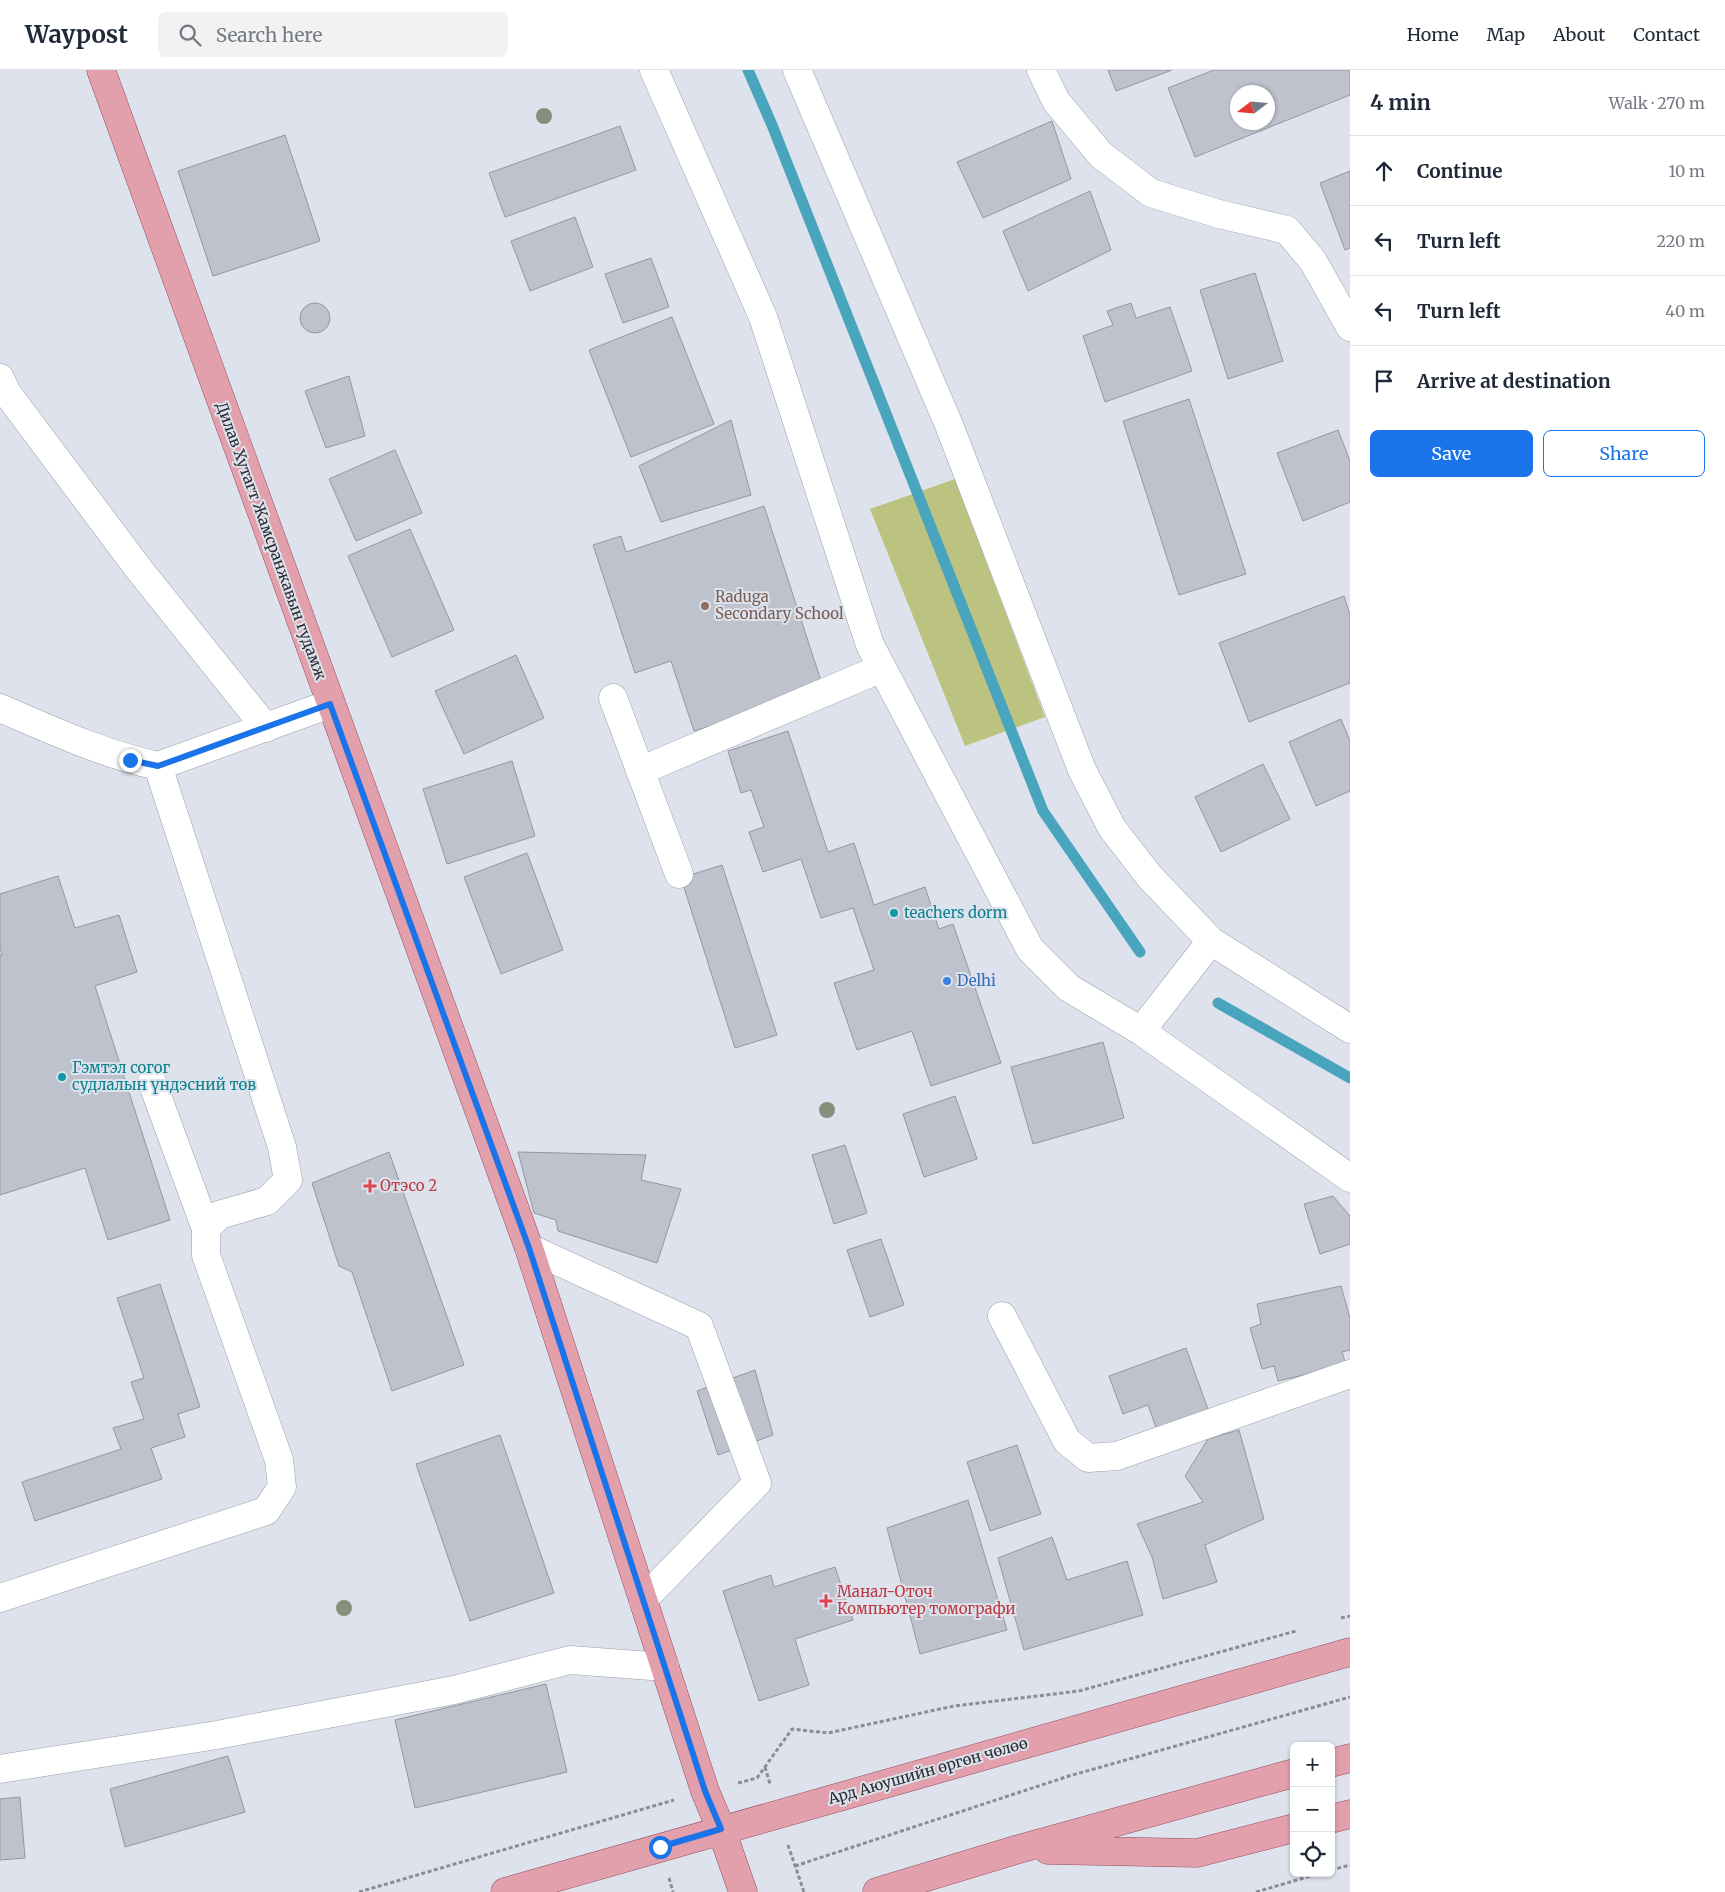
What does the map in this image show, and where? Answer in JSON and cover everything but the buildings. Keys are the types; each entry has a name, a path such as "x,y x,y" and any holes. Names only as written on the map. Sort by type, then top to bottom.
{"main road":[{"name":"Дилав Хутагт Жамсранжавын гудамж","path":"101,70 529,1248 705,1791 721,1829 743,1892"},
{"name":"Ард Аюушийн өргөн чөлөө","path":"505,1892 721,1829 1350,1652"},
{"path":"1335,1762 1350,1758"},
{"path":"877,1892 1019,1849 1290,1774"},
{"path":"1335,1818 1350,1814"},
{"path":"1019,1849 1197,1853 1290,1829"}],"street":[{"path":"654,70 763,317 870,645 1030,949 1069,988 1141,1031 1350,1178"},
{"path":"797,70 949,425 1082,770 1112,828 1149,876 1211,941 1350,1030"},
{"path":"1041,70 1056,101 1100,155 1151,193 1219,214 1287,230 1312,261 1350,327"},
{"path":"0,378 7,393 138,568 266,728"},
{"path":"640,771 882,668"},
{"path":"612,698 679,874"},
{"path":"0,708 63,735 130,760 158,766 330,704"},
{"path":"158,766 282,1147 288,1180 267,1201 219,1215 206,1229"},
{"path":"1141,1031 1211,941"},
{"path":"0,1598 266,1511 282,1487 279,1460 206,1255 206,1229 152,1082"},
{"path":"529,1248 699,1326 757,1483 643,1600"},
{"path":"1002,1316 1067,1441 1088,1458 1117,1456 1350,1374"},
{"path":"0,1769 217,1735 436,1693 570,1660 665,1667"}],"path":[{"path":"1341,1618 1350,1616"},
{"path":"359,1892 705,1791 757,1778 792,1729 828,1733 954,1706 1078,1690 1303,1629"},
{"path":"795,1866 1069,1776 1350,1697"},
{"path":"1335,1869 1350,1865"},
{"path":"1256,1892 1307,1877"}],"green space":[{"path":"955,479 1045,717 965,746 870,509"}],"waterway":[{"path":"748,70 772,125 1043,811 1140,952"},
{"path":"1218,1003 1350,1078"}],"place":[{"name":"Raduga Secondary School","path":"705,606"},
{"name":"teachers dorm","path":"894,913"},
{"name":"Delhi","path":"947,981"},
{"name":"Гэмтэл согог судлалын үндэсний төв","path":"62,1077"},
{"name":"Отэсо 2","path":"370,1186"},
{"name":"Манал-Оточ Компьютер томографи","path":"826,1601"}],"route":[{"path":"130,760 158,766 330,704 529,1248 705,1791 721,1829 660,1847"}]}
